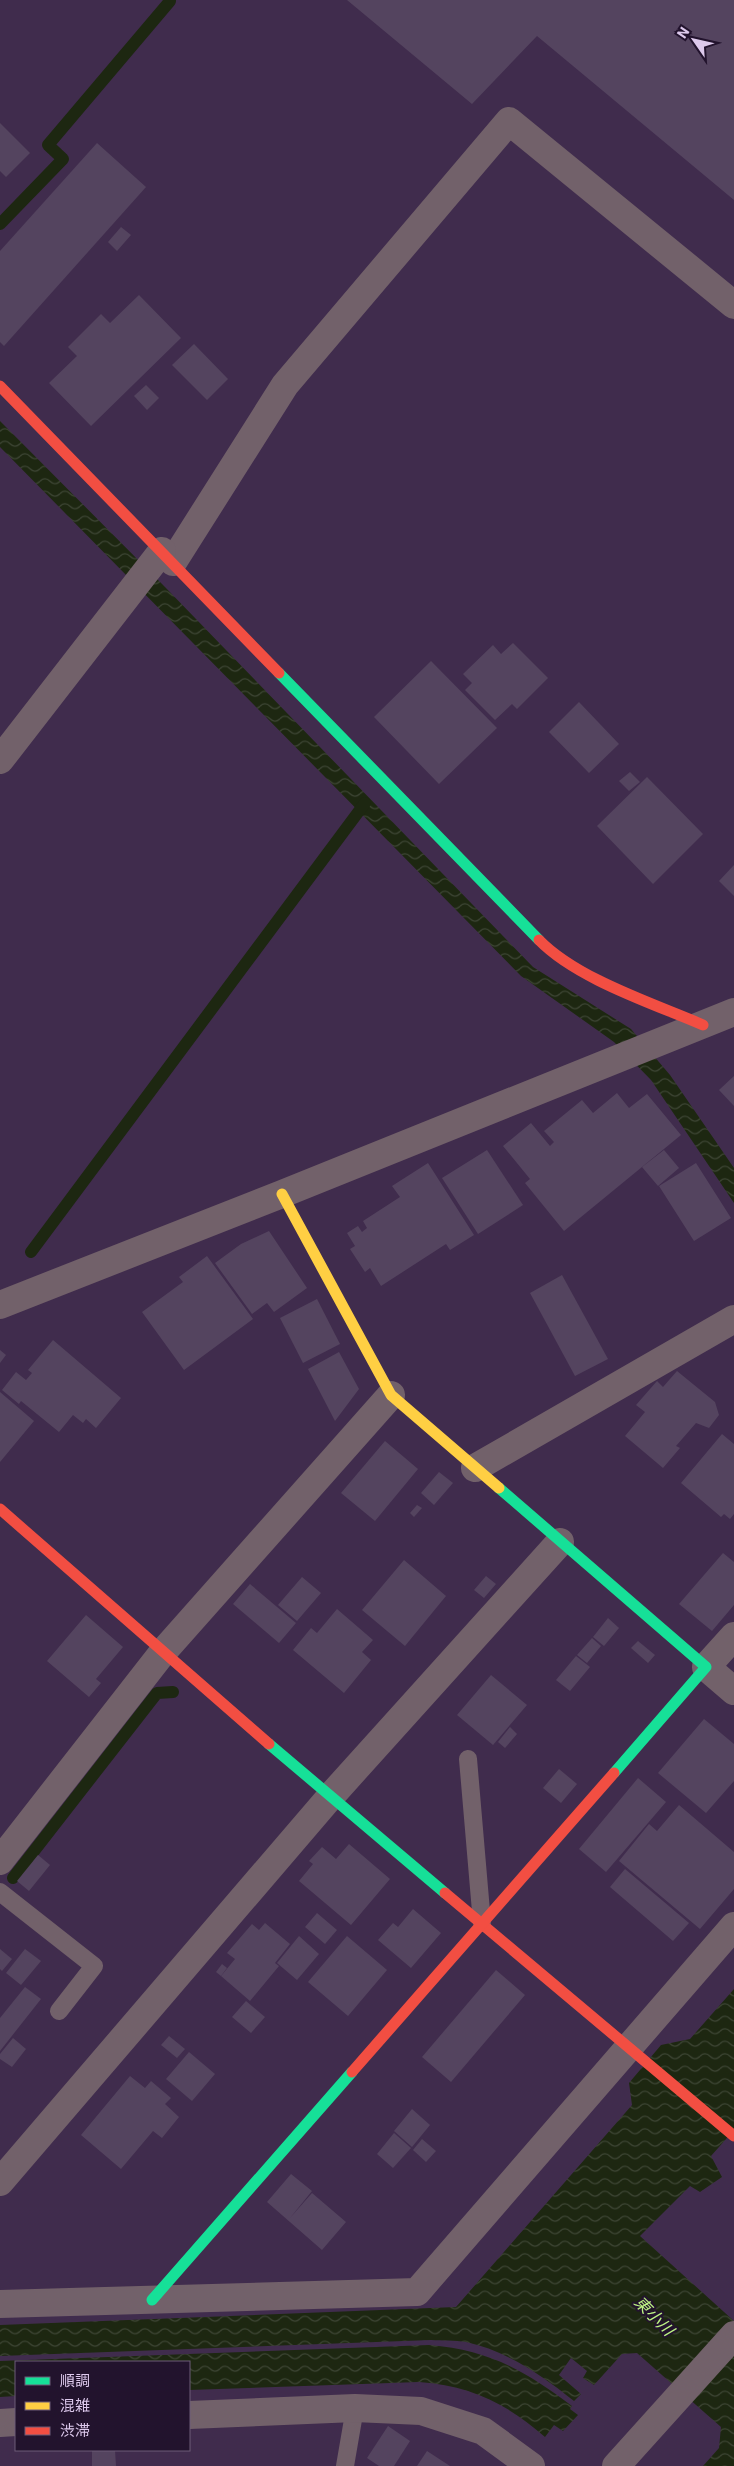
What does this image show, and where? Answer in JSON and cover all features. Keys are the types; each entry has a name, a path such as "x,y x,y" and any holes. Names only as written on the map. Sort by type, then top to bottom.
{"street":[{"path":"0,760 133,588 162,559 285,385 509,121 734,305"},
{"path":"0,386 162,559 551,954 600,981 704,1025"},
{"path":"0,1305 734,1012"},
{"path":"282,1194 391,1395 734,1691"},
{"path":"475,1468 734,1319"},
{"path":"0,1861 163,1652 391,1395"},
{"path":"0,1509 330,1797 734,2136"},
{"path":"0,2182 330,1797 560,1542"},
{"path":"152,2300 734,1636"},
{"path":"0,2304 417,2292 628,2046 734,1926"},
{"path":"616,2466 734,2335"},
{"path":"190,2415 355,2408 421,2411 483,2431 531,2466"},
{"path":"0,2423 15,2422"}],"lane":[{"path":"468,1759 482,1923"},
{"path":"0,1892 94,1966 59,2011"},
{"path":"345,2466 355,2408"}],"water":[{"path":"0,421 165,587 533,967 631,1029 670,1075 734,1168 734,1203 651,1080 614,1042 521,976 0,447"},
{"name":"東小川","path":"734,1989 734,2130 711,2156 722,2177 700,2192 690,2186 640,2236 734,2321 734,2466 703,2466 719,2448 721,2427 637,2353 622,2354 594,2385 583,2378 587,2371 571,2358 559,2375 581,2394 574,2401 537,2373 510,2358 481,2346 457,2341 431,2340 0,2356 0,2325 456,2307 632,2105 629,2083 661,2045 690,2039"},
{"path":"429,2345 470,2352 505,2364 555,2393 572,2406 570,2409 578,2415 563,2431 554,2425 545,2437 531,2425 487,2398 438,2384 419,2382 190,2390 190,2361 15,2361 15,2396 0,2397 0,2361"}],"building":[{"path":"347,0 734,0 734,200 537,36 472,104"},
{"path":"0,123 30,153 6,177 0,171"},
{"path":"97,143 146,187 4,346 0,342 0,251"},
{"path":"121,227 131,235 117,251 108,242"},
{"path":"139,295 181,338 91,426 49,383 77,356 68,347 101,314 110,323"},
{"path":"194,344 228,379 207,400 172,365"},
{"path":"146,385 159,398 147,410 134,396"},
{"path":"513,643 548,678 517,709 512,704 495,720 465,690 472,683 463,674 493,645 501,654"},
{"path":"431,661 497,728 439,784 374,717"},
{"path":"579,702 619,744 589,773 549,732"},
{"path":"630,772 640,782 629,791 619,781"},
{"path":"647,777 703,834 653,884 597,826"},
{"path":"734,865 734,896 719,881"},
{"path":"734,1076 734,1106 719,1090"},
{"path":"617,1093 629,1108 647,1094 681,1135 564,1231 525,1183 530,1179 503,1146 531,1123 550,1146 554,1142 544,1131 582,1100 593,1113"},
{"path":"487,1150 523,1205 478,1234 442,1178"},
{"path":"664,1150 679,1168 658,1186 642,1167"},
{"path":"428,1163 474,1235 450,1250 446,1244 381,1286 370,1268 365,1272 350,1249 355,1246 347,1233 358,1226 362,1232 367,1228 363,1221 400,1197 392,1186"},
{"path":"696,1163 731,1218 694,1241 659,1186"},
{"path":"269,1231 307,1288 274,1312 267,1303 252,1314 215,1263 241,1244"},
{"path":"207,1256 253,1319 184,1370 142,1312 183,1282 179,1277"},
{"path":"562,1275 608,1359 575,1376 530,1293"},
{"path":"317,1299 340,1344 303,1363 280,1318"},
{"path":"53,1340 121,1398 96,1428 86,1419 83,1423 73,1415 59,1432 21,1401 19,1404 2,1390 16,1372 26,1380 32,1373 28,1370"},
{"path":"0,1350 6,1355 0,1363"},
{"path":"339,1352 359,1389 335,1421 308,1369"},
{"path":"677,1371 715,1402 719,1415 709,1428 696,1423 676,1446 680,1448 663,1468 625,1436 645,1412 636,1405 657,1381 663,1387"},
{"path":"0,1392 34,1421 0,1462"},
{"path":"722,1434 734,1444 734,1514 730,1519 724,1514 721,1517 681,1483"},
{"path":"385,1441 418,1469 375,1521 341,1493"},
{"path":"439,1472 453,1483 434,1505 421,1493"},
{"path":"417,1505 422,1508 414,1517 410,1513"},
{"path":"723,1553 734,1562 734,1605 712,1631 679,1604"},
{"path":"404,1560 446,1596 405,1646 362,1610"},
{"path":"486,1576 496,1584 484,1598 474,1590"},
{"path":"302,1577 321,1593 297,1621 278,1605"},
{"path":"250,1584 296,1623 279,1643 233,1604"},
{"path":"337,1609 373,1640 362,1652 371,1660 344,1693 293,1650 311,1628 317,1633"},
{"path":"86,1615 123,1647 96,1679 101,1683 89,1697 47,1661"},
{"path":"608,1618 619,1628 604,1646 593,1637"},
{"path":"592,1638 601,1646 587,1663 577,1655"},
{"path":"638,1641 655,1655 648,1663 631,1648"},
{"path":"576,1656 590,1667 570,1691 556,1680"},
{"path":"491,1675 527,1705 493,1745 457,1715"},
{"path":"704,1719 734,1744 734,1781 706,1813 658,1773"},
{"path":"510,1727 517,1734 505,1748 498,1742"},
{"path":"559,1769 577,1784 561,1803 543,1788"},
{"path":"638,1778 666,1802 606,1872 579,1849"},
{"path":"679,1805 734,1852 734,1889 700,1929 619,1861 649,1824 657,1831"},
{"path":"349,1844 390,1879 351,1925 299,1881 313,1864 309,1861 322,1847 336,1859"},
{"path":"38,1855 50,1865 29,1891 17,1881"},
{"path":"625,1869 689,1923 673,1941 610,1887"},
{"path":"413,1909 441,1933 411,1968 378,1940 393,1923 398,1927"},
{"path":"317,1913 337,1930 325,1944 305,1927"},
{"path":"265,1923 290,1944 275,1963 279,1966 250,2001 221,1976 235,1959 227,1953 252,1924 259,1930"},
{"path":"299,1936 319,1954 297,1980 277,1963"},
{"path":"347,1936 387,1970 348,2016 308,1982"},
{"path":"0,1949 12,1959 2,1971 0,1969"},
{"path":"25,1949 41,1961 21,1985 6,1973"},
{"path":"222,1964 227,1968 221,1976 216,1972"},
{"path":"496,1970 525,1995 451,2082 422,2057"},
{"path":"25,1987 41,1999 0,2051 0,2018"},
{"path":"246,2001 265,2017 251,2033 232,2017"},
{"path":"169,2036 185,2049 177,2058 161,2045"},
{"path":"13,2038 26,2049 12,2067 0,2059 0,2054"},
{"path":"189,2052 215,2074 192,2101 166,2079"},
{"path":"130,2076 145,2088 151,2081 171,2098 165,2104 179,2117 162,2138 153,2131 121,2169 81,2135"},
{"path":"412,2109 430,2125 412,2147 394,2131"},
{"path":"394,2133 411,2148 393,2168 377,2154"},
{"path":"422,2139 436,2151 426,2162 413,2150"},
{"path":"291,2174 312,2191 290,2218 312,2193 346,2222 322,2250 267,2202"},
{"path":"388,2426 410,2441 394,2466 379,2466 367,2458"},
{"path":"92,2451 115,2451 116,2466 92,2466"},
{"path":"427,2451 450,2466 417,2466"}],"waterway":[{"path":"0,224 63,159 48,145 170,1"},
{"path":"31,1252 365,803"},
{"path":"13,1878 157,1693 173,1692"}],"traffic: fast":[{"path":"279,673 539,940"},
{"path":"499,1488 706,1667 614,1773"},
{"path":"269,1744 445,1893"},
{"path":"152,2300 352,2072"}],"traffic: slow":[{"path":"282,1194 391,1395 499,1488"}],"traffic: jam":[{"path":"0,386 279,673"},
{"path":"539,940 573,967 594,978 703,1025"},
{"path":"0,1509 269,1744"},
{"path":"352,2072 614,1773"},
{"path":"445,1893 734,2136"}]}
